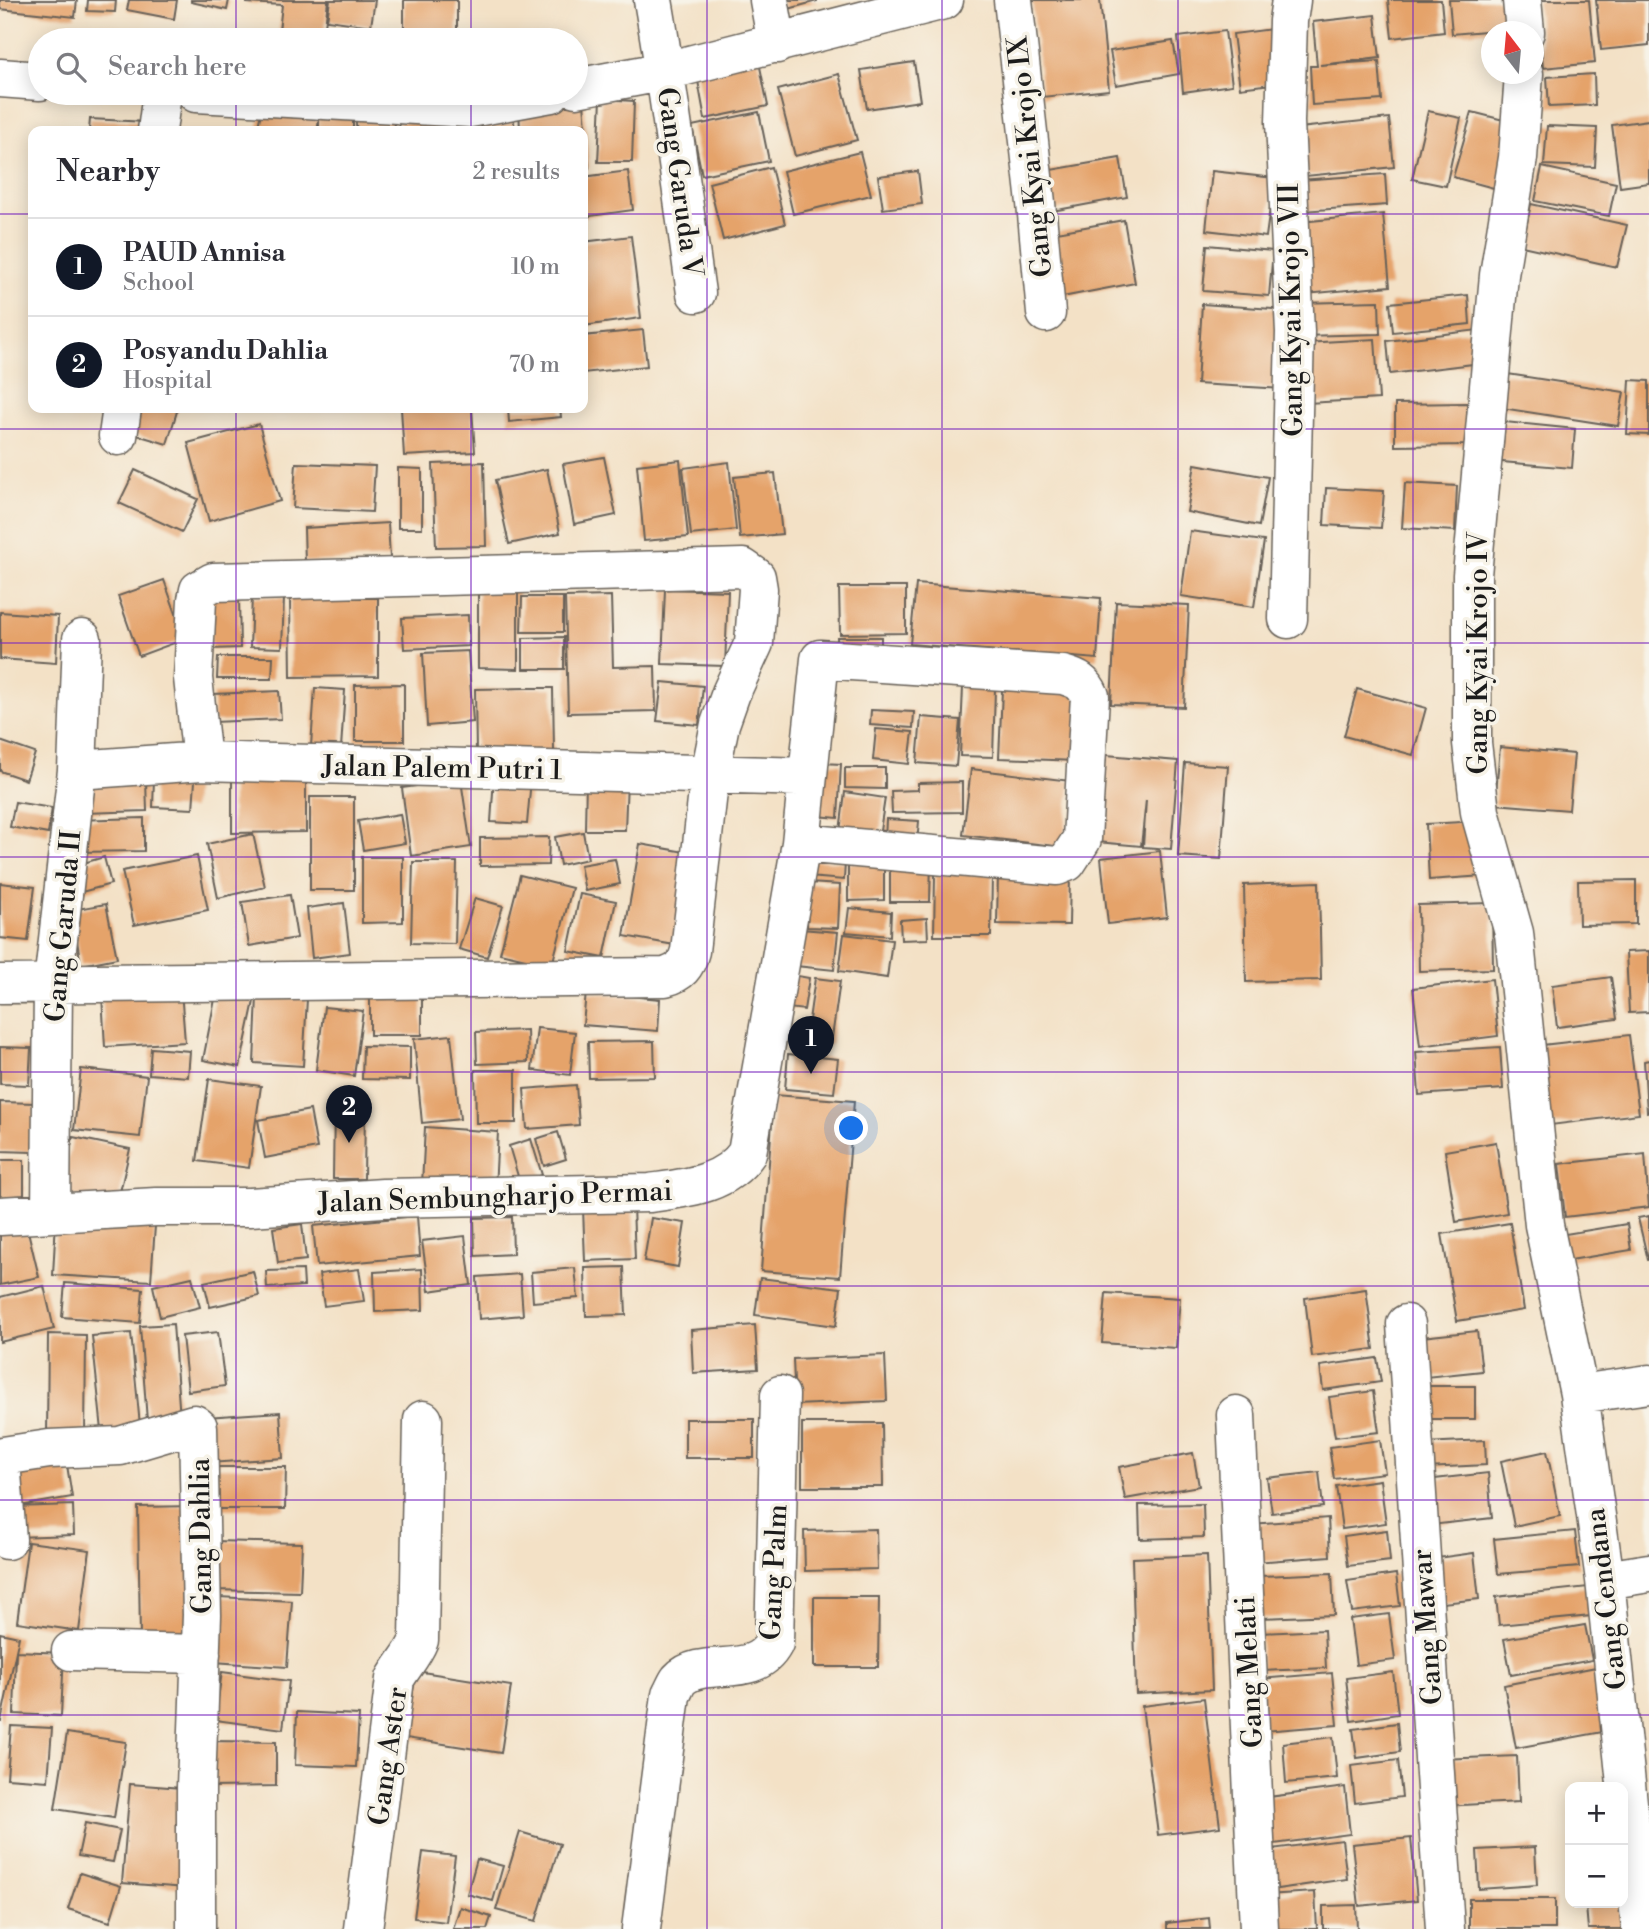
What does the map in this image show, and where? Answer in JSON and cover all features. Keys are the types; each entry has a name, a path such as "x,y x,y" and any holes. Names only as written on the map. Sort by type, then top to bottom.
{"street":[{"name":"Gang Garuda V","path":"653,0 666,71 670,119 696,293"},
{"path":"769,0 777,44"},
{"path":"588,86 666,71 944,0"},
{"name":"Gang Kyai Krojo IX","path":"1013,0 1046,313"},
{"name":"Gang Kyai Krojo VII","path":"1288,620 1295,332 1285,122 1288,20 1292,0"},
{"path":"1522,0 1524,21"},
{"path":"0,78 28,80"},
{"name":"Gang Kyai Krojo IV","path":"1523,84 1518,158 1499,275 1472,575 1472,743 1480,812 1514,933 1544,1225 1579,1394"},
{"path":"158,126 160,105"},
{"path":"319,105 472,120 516,105"},
{"path":"0,984 665,977 678,974 687,962 690,951 710,774 720,724 730,693 754,643 758,589 756,577 743,568 213,582 199,590 197,600 193,678 202,761"},
{"name":"Gang Garuda II","path":"51,1213 53,984 77,771 82,639"},
{"name":"Jalan Sembungharjo Permai","path":"0,1216 156,1207 250,1207 383,1198 650,1193 692,1187 718,1178 741,1163 747,1153 800,843 820,659 822,657 1063,675 1078,679 1086,687 1090,696 1082,839 1067,862 1057,866 800,843"},
{"name":"Jalan Palem Putri 1","path":"77,771 202,761 807,777"},
{"name":"Gang Mawar","path":"1406,1324 1445,1929"},
{"path":"1579,1394 1649,1384"},
{"name":"Gang Cendana","path":"1579,1394 1605,1580 1641,1929"},
{"name":"Gang Palm","path":"641,1929 671,1695 679,1680 690,1672 755,1662 768,1655 774,1643 780,1395"},
{"name":"Gang Melati","path":"1236,1415 1259,1929"},
{"name":"Gang Aster","path":"363,1929 395,1679 414,1653 419,1640 423,1420"},
{"name":"Gang Dahlia","path":"7,1540 1,1460 3,1456 49,1449 120,1446 197,1425 202,1615 196,1787 196,1929"},
{"path":"1605,1580 1649,1573"},
{"path":"71,1651 201,1654"}],"building":[{"path":"0,0 77,0 75,17 0,9"},
{"path":"88,0 116,0 115,12 87,11"},
{"path":"129,0 177,0 174,19 127,10"},
{"path":"191,0 229,0 227,10"},
{"path":"247,0 328,0 325,28 279,28 282,5 247,3"},
{"path":"330,0 375,0 371,26 327,20"},
{"path":"404,0 457,0 457,28 404,28"},
{"path":"782,0 817,0 817,1 785,10"},
{"path":"1032,0 1100,0 1109,90 1042,97"},
{"path":"1388,0 1441,0 1444,32 1392,38"},
{"path":"1449,0 1505,0 1507,21 1481,21 1481,31 1452,34"},
{"path":"1537,0 1589,0 1595,63 1544,68 1544,21 1539,21"},
{"path":"1596,0 1649,0 1649,45 1601,50"},
{"path":"1375,15 1380,58 1320,65 1379,61 1382,100 1312,105 1310,66 1317,66 1313,22"},
{"path":"1272,29 1279,83 1240,88 1233,34"},
{"path":"1225,31 1232,85 1183,92 1178,37"},
{"path":"1173,41 1179,74 1116,85 1110,51"},
{"path":"758,57 768,106 705,119 696,70"},
{"path":"914,62 920,101 867,109 861,70"},
{"path":"839,74 857,140 795,156 778,90"},
{"path":"1594,74 1595,105 1549,107 1547,77"},
{"path":"601,99 634,101 632,162 598,162"},
{"path":"584,105 586,126 520,126 519,107"},
{"path":"512,107 514,126 482,126 480,111"},
{"path":"262,108 319,120 318,126 258,126"},
{"path":"392,111 394,126 356,126 355,117"},
{"path":"1428,111 1461,118 1446,186 1412,179"},
{"path":"319,112 353,112 353,126 319,126"},
{"path":"461,112 463,126 399,126 399,122"},
{"path":"759,112 769,161 702,175 692,126"},
{"path":"1472,112 1519,124 1501,190 1453,177"},
{"path":"1389,118 1394,167 1296,177 1291,129"},
{"path":"90,119 146,122 146,126 89,126"},
{"path":"1649,120 1649,183 1620,187 1612,125"},
{"path":"1547,126 1597,128 1595,167 1544,165"},
{"path":"860,152 871,195 793,214 783,171"},
{"path":"1120,158 1127,197 1052,211 1045,171"},
{"path":"771,167 785,224 723,240 709,183"},
{"path":"1542,167 1616,183 1609,216 1535,201"},
{"path":"628,171 633,210 588,216 588,176"},
{"path":"918,171 922,204 883,209 878,176"},
{"path":"1212,171 1274,178 1266,237 1206,230"},
{"path":"1385,174 1387,205 1302,211 1300,180"},
{"path":"1531,204 1627,225 1617,267 1522,246"},
{"path":"1383,214 1390,286 1306,294 1300,222"},
{"path":"1124,220 1135,283 1057,298 1046,234"},
{"path":"631,236 641,318 588,325 588,241"},
{"path":"1207,245 1273,251 1269,296 1203,291"},
{"path":"1468,295 1470,324 1393,332 1390,303"},
{"path":"1379,301 1380,334 1300,336 1299,303"},
{"path":"1202,304 1289,310 1284,389 1197,384"},
{"path":"643,330 647,366 588,372 588,336"},
{"path":"1478,330 1481,363 1390,374 1387,341"},
{"path":"1375,339 1379,399 1307,403 1304,343"},
{"path":"1501,373 1624,392 1618,426 1495,407"},
{"path":"1630,380 1649,381 1649,435 1627,434"},
{"path":"1467,403 1467,445 1395,446 1395,404"},
{"path":"133,413 176,413 167,444 127,432"},
{"path":"401,413 472,413 475,452 404,456"},
{"path":"508,413 561,413 561,417 509,422"},
{"path":"1495,421 1575,429 1572,468 1491,461"},
{"path":"259,424 280,501 209,521 188,443"},
{"path":"604,457 616,515 574,524 563,464"},
{"path":"680,460 688,537 644,541 637,465"},
{"path":"484,462 486,546 436,547 433,464"},
{"path":"729,462 736,530 691,535 683,468"},
{"path":"296,463 375,466 372,512 293,508"},
{"path":"1195,464 1268,477 1259,526 1187,512"},
{"path":"398,468 422,469 422,528 398,528"},
{"path":"547,469 560,533 509,544 495,480"},
{"path":"135,470 198,499 182,532 119,503"},
{"path":"775,473 782,534 740,538 734,477"},
{"path":"1405,483 1457,486 1455,531 1402,528"},
{"path":"1326,488 1384,491 1381,528 1324,525"},
{"path":"388,523 390,558 305,562 304,528"},
{"path":"1190,531 1264,541 1254,607 1181,596"},
{"path":"164,580 185,639 139,656 118,596"},
{"path":"916,584 1101,598 1097,659 910,644"},
{"path":"839,587 906,587 906,633 840,634"},
{"path":"665,589 728,591 725,666 662,664"},
{"path":"478,591 518,591 518,669 478,668"},
{"path":"239,596 240,648 211,649 210,597"},
{"path":"611,596 613,667 655,666 656,711 568,713 565,597"},
{"path":"252,597 284,598 282,648 250,647"},
{"path":"522,597 563,597 563,632 521,632"},
{"path":"290,598 378,598 378,676 291,677"},
{"path":"1116,602 1189,605 1184,707 1111,704"},
{"path":"0,612 58,616 56,663 0,659"},
{"path":"468,615 469,646 404,649 402,618"},
{"path":"564,637 564,669 523,669 523,638"},
{"path":"837,637 881,637 881,656 838,656"},
{"path":"468,651 473,722 427,726 423,653"},
{"path":"218,657 273,657 272,679 217,679"},
{"path":"662,682 703,686 699,725 657,721"},
{"path":"404,684 404,741 355,741 355,685"},
{"path":"963,687 995,688 993,757 960,756"},
{"path":"315,688 345,690 341,748 311,746"},
{"path":"553,688 554,751 476,753 475,689"},
{"path":"1357,689 1426,708 1413,755 1344,736"},
{"path":"1002,690 1079,694 1076,761 999,758"},
{"path":"279,691 281,719 214,722 213,694"},
{"path":"871,710 914,712 913,728 870,725"},
{"path":"921,717 960,720 956,766 917,763"},
{"path":"876,729 913,732 909,764 873,760"},
{"path":"0,741 35,753 26,780 0,771"},
{"path":"1500,747 1574,754 1569,810 1495,804"},
{"path":"1106,755 1178,761 1171,849 1143,847 1146,800 1141,846 1097,842"},
{"path":"822,763 841,764 838,818 818,816"},
{"path":"1185,763 1228,766 1221,859 1178,856"},
{"path":"845,768 885,768 885,789 845,788"},
{"path":"971,769 1071,781 1063,847 963,835"},
{"path":"494,777 531,779 527,824 491,822"},
{"path":"306,778 306,832 232,833 232,779"},
{"path":"154,779 195,781 193,809 153,807"},
{"path":"586,779 627,780 625,830 585,830"},
{"path":"146,780 147,811 83,813 82,782"},
{"path":"461,780 471,847 411,856 402,788"},
{"path":"962,782 962,812 892,813 891,791 918,790 918,783"},
{"path":"845,792 885,798 878,844 839,839"},
{"path":"310,797 354,797 354,890 310,890"},
{"path":"15,802 52,808 48,834 10,827"},
{"path":"400,814 405,843 363,850 358,821"},
{"path":"144,818 144,851 75,852 74,820"},
{"path":"886,819 919,821 917,843 885,841"},
{"path":"1480,821 1483,876 1429,880 1426,824"},
{"path":"583,832 588,859 560,865 555,837"},
{"path":"253,834 265,887 218,898 207,844"},
{"path":"549,837 548,865 480,866 480,838"},
{"path":"640,844 696,854 680,946 624,936"},
{"path":"1160,851 1167,917 1108,924 1101,858"},
{"path":"197,856 208,910 134,925 122,871"},
{"path":"104,857 111,884 78,893 70,867"},
{"path":"362,857 403,857 403,922 362,923"},
{"path":"890,858 931,858 930,902 890,902"},
{"path":"615,859 620,884 585,891 580,865"},
{"path":"810,860 845,862 844,880 809,877"},
{"path":"413,862 457,862 455,944 411,943"},
{"path":"848,863 884,863 884,900 848,901"},
{"path":"998,873 1070,874 1069,925 997,924"},
{"path":"935,874 992,874 991,936 934,936"},
{"path":"520,875 572,888 552,965 500,953"},
{"path":"1636,880 1636,924 1579,925 1578,881"},
{"path":"1319,882 1321,980 1246,982 1244,885"},
{"path":"0,883 35,887 28,941 0,938"},
{"path":"809,883 840,885 838,928 807,927"},
{"path":"580,894 616,901 604,958 568,951"},
{"path":"290,895 297,938 249,946 242,902"},
{"path":"475,898 503,906 487,957 459,949"},
{"path":"344,903 350,953 312,958 307,908"},
{"path":"1492,903 1493,969 1419,971 1418,905"},
{"path":"106,904 117,958 81,965 72,910"},
{"path":"849,908 891,912 890,936 846,932"},
{"path":"927,918 928,939 901,940 900,920"},
{"path":"800,929 838,932 834,970 796,966"},
{"path":"844,934 892,940 887,978 839,971"},
{"path":"1649,951 1649,1012 1629,1013 1626,952"},
{"path":"792,975 809,978 804,1010 788,1008"},
{"path":"1611,977 1617,1019 1557,1027 1552,985"},
{"path":"815,978 840,981 831,1045 806,1041"},
{"path":"1492,979 1498,1036 1420,1046 1413,988"},
{"path":"181,990 185,1042 105,1047 102,995"},
{"path":"422,992 422,1035 370,1035 370,993"},
{"path":"586,992 660,999 658,1031 583,1025"},
{"path":"216,994 254,1001 240,1067 203,1060"},
{"path":"257,997 307,999 303,1066 254,1063"},
{"path":"324,1007 363,1011 354,1076 316,1070"},
{"path":"537,1028 575,1032 570,1075 532,1070"},
{"path":"527,1030 528,1062 477,1064 476,1032"},
{"path":"451,1035 460,1119 422,1123 414,1039"},
{"path":"1629,1035 1639,1114 1543,1126 1534,1046"},
{"path":"654,1041 655,1077 589,1078 588,1042"},
{"path":"363,1046 410,1047 410,1080 362,1079"},
{"path":"0,1047 31,1048 29,1085 0,1084"},
{"path":"1500,1047 1503,1089 1419,1095 1416,1052"},
{"path":"151,1048 190,1051 188,1077 149,1074"},
{"path":"788,1054 838,1059 834,1093 785,1089"},
{"path":"1649,1060 1649,1112 1647,1112 1644,1061"},
{"path":"81,1069 147,1076 140,1137 74,1130"},
{"path":"475,1070 516,1070 516,1123 476,1123"},
{"path":"209,1079 261,1086 249,1168 197,1161"},
{"path":"576,1085 579,1125 527,1129 524,1089"},
{"path":"774,1095 854,1101 840,1277 761,1271"},
{"path":"0,1102 35,1103 32,1152 0,1151"},
{"path":"334,1107 365,1107 364,1179 333,1179"},
{"path":"310,1110 317,1148 265,1158 258,1120"},
{"path":"425,1127 498,1132 495,1189 422,1185"},
{"path":"558,1132 566,1159 544,1166 536,1139"},
{"path":"73,1137 130,1149 117,1205 61,1194"},
{"path":"531,1139 542,1175 520,1183 509,1146"},
{"path":"1496,1142 1507,1213 1456,1222 1445,1151"},
{"path":"1645,1154 1649,1207 1565,1217 1559,1164"},
{"path":"0,1160 24,1160 24,1199 0,1199"},
{"path":"633,1206 635,1259 585,1261 583,1208"},
{"path":"417,1216 420,1256 317,1266 313,1226"},
{"path":"1649,1216 1649,1260 1648,1260 1638,1218"},
{"path":"512,1217 513,1254 475,1256 474,1218"},
{"path":"651,1218 685,1223 678,1267 644,1261"},
{"path":"56,1220 155,1226 151,1281 53,1275"},
{"path":"26,1223 39,1277 0,1285 0,1229"},
{"path":"1510,1223 1524,1310 1457,1321 1442,1234"},
{"path":"302,1224 306,1260 278,1263 273,1228"},
{"path":"1627,1224 1631,1250 1558,1262 1553,1236"},
{"path":"465,1236 471,1285 429,1291 422,1241"},
{"path":"624,1267 626,1315 586,1316 585,1268"},
{"path":"575,1268 578,1298 533,1302 531,1272"},
{"path":"359,1269 364,1301 324,1306 319,1274"},
{"path":"422,1269 423,1310 375,1312 374,1272"},
{"path":"303,1270 304,1286 267,1288 266,1271"},
{"path":"253,1271 259,1296 210,1307 204,1282"},
{"path":"520,1274 523,1315 479,1319 477,1277"},
{"path":"192,1277 200,1307 160,1317 153,1286"},
{"path":"760,1278 841,1288 836,1326 755,1315"},
{"path":"65,1283 143,1289 140,1323 62,1317"},
{"path":"44,1286 54,1329 0,1342 0,1297"},
{"path":"1366,1289 1374,1349 1312,1357 1305,1298"},
{"path":"1106,1293 1180,1298 1176,1348 1102,1343"},
{"path":"173,1324 180,1419 147,1421 140,1326"},
{"path":"755,1325 758,1369 693,1373 691,1330"},
{"path":"1477,1331 1482,1371 1426,1377 1422,1337"},
{"path":"218,1332 225,1386 188,1391 182,1336"},
{"path":"131,1333 141,1436 103,1440 92,1336"},
{"path":"48,1334 86,1335 85,1439 47,1439"},
{"path":"885,1355 887,1401 795,1405 793,1359"},
{"path":"1377,1358 1381,1382 1323,1390 1320,1366"},
{"path":"1416,1386 1475,1386 1475,1419 1417,1419"},
{"path":"1373,1391 1379,1432 1335,1437 1329,1397"},
{"path":"280,1412 283,1458 209,1463 206,1417"},
{"path":"685,1419 754,1419 754,1458 685,1458"},
{"path":"802,1423 882,1423 883,1487 802,1487"},
{"path":"1380,1440 1385,1473 1334,1479 1329,1447"},
{"path":"1485,1440 1486,1465 1426,1468 1424,1443"},
{"path":"1547,1451 1560,1516 1514,1526 1501,1461"},
{"path":"65,1452 72,1497 14,1507 7,1462"},
{"path":"1193,1453 1199,1486 1125,1499 1119,1467"},
{"path":"210,1467 286,1467 285,1509 210,1509"},
{"path":"1319,1472 1323,1507 1272,1513 1267,1478"},
{"path":"1488,1473 1492,1518 1431,1525 1426,1480"},
{"path":"1380,1480 1386,1523 1342,1529 1336,1486"},
{"path":"1203,1504 1204,1537 1140,1539 1139,1505"},
{"path":"73,1505 74,1535 15,1537 14,1507"},
{"path":"196,1506 199,1635 140,1636 138,1507"},
{"path":"1328,1518 1330,1556 1255,1562 1252,1524"},
{"path":"876,1529 877,1569 805,1571 804,1531"},
{"path":"1387,1530 1390,1561 1348,1566 1344,1536"},
{"path":"1575,1531 1579,1567 1498,1574 1494,1539"},
{"path":"214,1541 302,1543 300,1592 214,1590"},
{"path":"28,1542 90,1550 79,1631 17,1622"},
{"path":"1474,1553 1479,1599 1443,1603 1437,1558"},
{"path":"1207,1555 1212,1690 1136,1694 1132,1558"},
{"path":"1332,1573 1334,1615 1261,1618 1259,1576"},
{"path":"1396,1574 1400,1606 1352,1612 1347,1581"},
{"path":"1588,1587 1591,1616 1499,1625 1496,1597"},
{"path":"219,1597 292,1601 287,1667 214,1662"},
{"path":"814,1597 879,1597 878,1667 814,1667"},
{"path":"1389,1614 1395,1660 1356,1665 1350,1619"},
{"path":"1585,1625 1592,1660 1511,1675 1504,1639"},
{"path":"1324,1630 1326,1668 1262,1671 1260,1633"},
{"path":"0,1633 19,1637 1,1721 0,1721"},
{"path":"16,1651 64,1653 61,1716 14,1714"},
{"path":"1596,1667 1608,1731 1516,1748 1504,1685"},
{"path":"416,1671 511,1686 501,1753 406,1738"},
{"path":"222,1672 289,1681 283,1729 215,1720"},
{"path":"1393,1672 1398,1714 1351,1721 1346,1678"},
{"path":"1332,1673 1337,1725 1264,1731 1260,1679"},
{"path":"1204,1698 1220,1827 1158,1835 1142,1706"},
{"path":"297,1712 359,1715 356,1767 295,1765"},
{"path":"1397,1723 1400,1752 1357,1758 1353,1729"},
{"path":"11,1726 52,1728 48,1781 7,1778"},
{"path":"67,1733 126,1742 114,1818 55,1809"},
{"path":"1333,1737 1337,1778 1286,1783 1283,1743"},
{"path":"209,1741 276,1742 276,1786 208,1787"},
{"path":"1517,1756 1519,1802 1443,1806 1440,1759"},
{"path":"1398,1760 1402,1797 1355,1803 1351,1766"},
{"path":"130,1784 194,1789 186,1888 122,1883"},
{"path":"1345,1787 1350,1834 1267,1845 1261,1798"},
{"path":"85,1823 120,1830 113,1862 78,1856"},
{"path":"520,1832 560,1844 536,1921 496,1910"},
{"path":"1411,1838 1417,1900 1359,1906 1352,1844"},
{"path":"1342,1840 1347,1879 1277,1889 1271,1849"},
{"path":"1535,1847 1537,1885 1479,1889 1477,1850"},
{"path":"423,1852 455,1856 446,1922 414,1918"},
{"path":"477,1859 503,1866 493,1901 467,1894"},
{"path":"80,1873 121,1886 110,1922 68,1909"},
{"path":"1315,1892 1317,1929 1267,1929 1265,1895"},
{"path":"1469,1899 1555,1899 1555,1929 1469,1929"},
{"path":"1356,1905 1357,1929 1323,1929 1323,1906"},
{"path":"460,1907 491,1917 487,1929 453,1929"},
{"path":"1586,1908 1622,1908 1624,1929 1588,1929"},
{"path":"1209,1918 1210,1929 1167,1929 1167,1923"}],"place":[{"name":"PAUD Annisa","path":"811,1074"},
{"name":"Posyandu Dahlia","path":"349,1143"}]}
